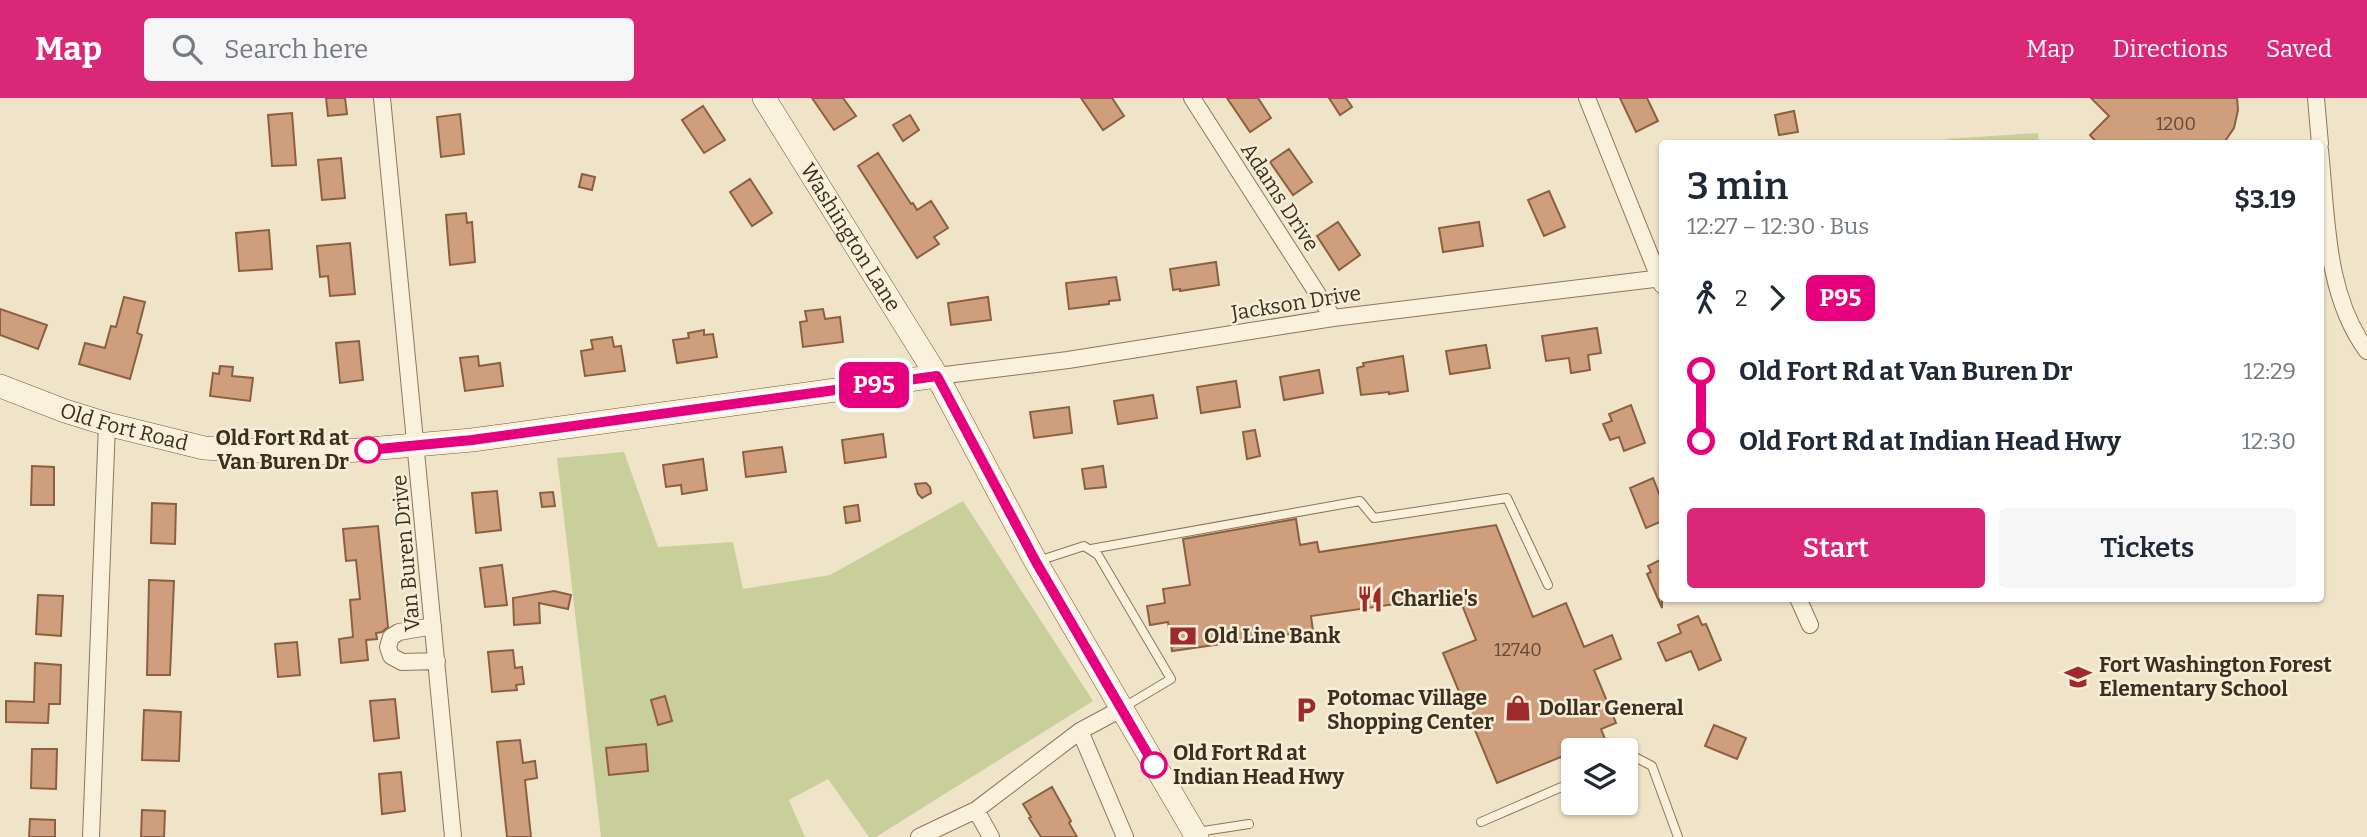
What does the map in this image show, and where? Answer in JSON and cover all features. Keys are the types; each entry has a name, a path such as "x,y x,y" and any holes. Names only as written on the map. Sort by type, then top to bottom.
{"main road":[{"name":"Washington Lane","path":"764,98 937,376"},
{"name":"Old Fort Road","path":"0,386 107,424 204,448 286,454 417,446 937,376"},
{"path":"937,376 1036,562 1196,835"}],"street":[{"name":"Van Buren Drive","path":"382,98 453,837"},
{"name":"Adams Drive","path":"1192,98 1333,318"},
{"path":"1587,98 1659,273"},
{"path":"2316,98 2320,140"},
{"path":"2324,218 2335,281 2346,314 2367,351"},
{"name":"Jackson Drive","path":"937,376 1068,360 1333,318 1659,280"},
{"path":"91,837 107,424"},
{"path":"1800,602 1810,625"},
{"path":"433,626 399,632 391,637 388,647 391,656 402,662 437,661"},
{"path":"919,837 976,810 1080,731 1121,709"},
{"path":"1080,731 1125,837"},
{"path":"976,810 991,837"}],"lane":[{"path":"1091,550 1360,501 1374,518 1507,498 1548,585"},
{"path":"1036,562 1084,546 1098,555 1171,679 1121,709"},
{"path":"1638,759 1652,766 1678,837"},
{"path":"1481,822 1561,787"},
{"path":"1196,835 1249,824"}],"green space":[{"path":"2038,133 2039,140 1946,140"},
{"path":"624,452 658,547 733,542 743,589 830,575 963,501 1093,701 876,837 869,837 828,779 789,800 805,837 601,837 557,458"}],"building":[{"path":"326,98 345,98 347,114 328,116"},
{"path":"812,98 843,98 856,116 834,130"},
{"path":"1081,98 1112,98 1124,116 1103,130"},
{"path":"1227,98 1258,98 1271,118 1250,132"},
{"path":"1329,98 1346,98 1352,107 1340,115"},
{"path":"1620,98 1647,98 1658,121 1636,132"},
{"path":"2091,98 2237,98 2238,110 2234,128 2226,140 2094,140 2090,135 2109,116"},
{"path":"703,106 725,140 704,153 682,120"},
{"path":"1794,111 1798,132 1779,135 1775,115"},
{"path":"292,113 296,165 272,166 268,115"},
{"path":"460,114 464,154 441,157 437,117"},
{"path":"910,115 919,130 903,141 893,125"},
{"path":"1289,149 1312,182 1293,195 1270,162"},
{"path":"878,153 911,204 913,203 917,210 931,201 948,228 934,237 939,244 917,258 858,166"},
{"path":"341,158 345,198 322,200 318,160"},
{"path":"582,174 595,177 592,190 579,187"},
{"path":"750,179 772,213 752,226 730,192"},
{"path":"1549,191 1565,227 1544,236 1528,200"},
{"path":"466,213 467,223 472,222 475,262 450,265 446,215"},
{"path":"1338,222 1360,255 1339,270 1317,236"},
{"path":"1479,222 1483,246 1443,252 1439,228"},
{"path":"269,230 272,269 239,271 236,233"},
{"path":"350,243 355,294 330,296 328,276 320,277 317,246"},
{"path":"1216,262 1219,285 1173,290 1170,269"},
{"path":"1116,277 1120,300 1069,309 1066,283"},
{"path":"124,297 145,302 137,333 142,335 130,379 79,364 85,343 105,348 111,326 116,327"},
{"path":"988,297 991,320 951,325 948,303"},
{"path":"0,309 47,325 38,349 0,335"},
{"path":"823,309 825,319 840,317 843,342 803,347 800,322 807,321 805,311"},
{"path":"1597,328 1601,353 1588,355 1590,370 1571,373 1569,358 1546,361 1542,336"},
{"path":"704,330 704,335 713,334 717,357 677,363 673,340 689,338 688,333"},
{"path":"612,337 614,347 621,346 625,371 585,376 581,351 593,349 591,340"},
{"path":"359,341 363,380 340,383 336,343"},
{"path":"1486,345 1490,368 1450,374 1446,351"},
{"path":"478,356 479,366 500,363 503,386 465,391 460,358"},
{"path":"1403,356 1408,391 1361,395 1357,368 1364,366 1363,363"},
{"path":"220,366 233,367 232,376 253,378 250,401 210,396 213,373 219,374"},
{"path":"1319,370 1323,393 1284,400 1280,377"},
{"path":"1236,381 1240,407 1201,413 1197,387"},
{"path":"1153,395 1157,418 1118,424 1114,401"},
{"path":"1631,405 1645,443 1624,451 1619,437 1610,440 1603,424 1612,421 1609,414"},
{"path":"1069,407 1072,433 1034,438 1030,412"},
{"path":"1255,430 1260,456 1247,459 1243,432"},
{"path":"883,434 886,457 845,463 842,440"},
{"path":"782,447 786,472 746,477 743,452"},
{"path":"703,459 707,490 682,494 681,485 666,487 663,465"},
{"path":"32,466 54,467 54,505 31,505"},
{"path":"1103,466 1106,487 1085,489 1082,469"},
{"path":"1653,478 1659,493 1659,522 1646,528 1630,488"},
{"path":"926,483 931,493 922,498 915,484"},
{"path":"497,491 501,530 476,533 472,493"},
{"path":"553,492 555,506 542,507 540,493"},
{"path":"152,503 176,504 175,544 151,543"},
{"path":"858,505 860,521 846,523 844,507"},
{"path":"1296,519 1300,545 1317,542 1319,552 1496,525 1533,617 1566,603 1584,647 1612,635 1621,659 1594,670 1616,723 1601,729 1605,738 1561,738 1561,757 1497,783 1443,653 1476,640 1458,595 1311,616 1313,631 1172,651 1168,622 1150,625 1147,606 1165,603 1163,589 1190,585 1183,539"},
{"path":"378,526 388,627 376,633 377,639 366,640 368,660 341,663 339,639 353,637 350,600 360,599 356,560 346,561 343,529"},
{"path":"1659,560 1659,601 1647,574 1651,572 1648,566"},
{"path":"502,565 507,605 485,607 480,568"},
{"path":"149,580 174,581 170,675 147,675"},
{"path":"554,591 571,595 568,609 539,603 540,623 514,625 513,598"},
{"path":"38,595 63,596 61,636 36,634"},
{"path":"1698,616 1702,625 1706,624 1721,660 1699,670 1691,651 1666,661 1658,643 1681,633 1678,625"},
{"path":"297,642 300,675 278,677 275,644"},
{"path":"513,650 515,668 522,667 524,684 516,685 517,690 492,692 488,652"},
{"path":"35,663 61,665 60,704 49,704 48,723 6,722 6,701 34,702"},
{"path":"665,696 672,721 658,725 651,700"},
{"path":"395,699 399,738 374,741 370,701"},
{"path":"144,710 181,712 179,761 142,760"},
{"path":"1714,725 1746,738 1737,759 1705,746"},
{"path":"520,740 523,763 535,761 537,778 525,780 531,837 507,837 497,742"},
{"path":"646,744 648,771 609,775 606,748"},
{"path":"32,749 57,749 56,789 31,788"},
{"path":"401,772 405,811 382,814 379,774"},
{"path":"1052,787 1077,837 1041,837 1029,818 1031,817 1023,804"},
{"path":"142,810 165,811 164,837 141,837"},
{"path":"30,819 55,820 55,837 29,837"}],"bus line":[{"name":"P95","path":"368,450 472,440 937,376 1036,562 1154,765"}],"place":[{"name":"Old Fort Rd at Van Buren Dr","path":"368,450"},
{"name":"Charlie's","path":"1370,599"},
{"name":"Old Line Bank","path":"1183,636"},
{"name":"Fort Washington Forest Elementary School","path":"2078,677"},
{"name":"Dollar General","path":"1518,708"},
{"name":"Potomac Village Shopping Center","path":"1306,710"},
{"name":"Old Fort Rd at Indian Head Hwy","path":"1154,765"}]}
